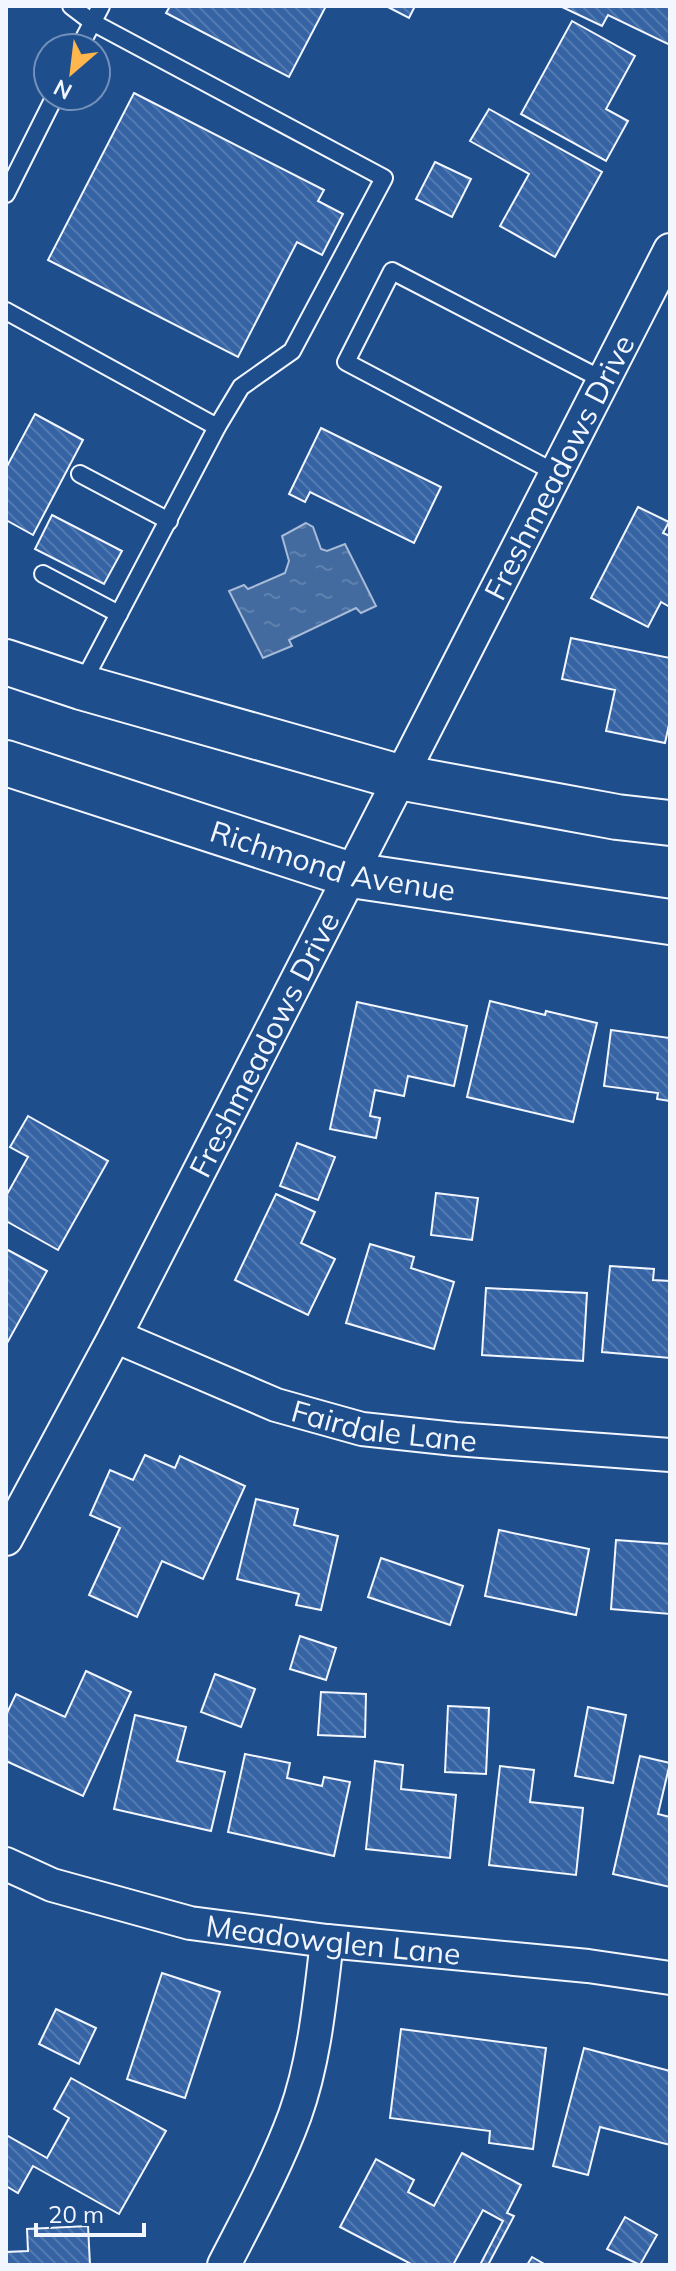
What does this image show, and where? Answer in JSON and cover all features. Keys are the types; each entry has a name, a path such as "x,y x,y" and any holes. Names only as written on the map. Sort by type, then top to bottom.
{"main road":[{"path":"6,662 81,687 399,777 617,817 670,823"},
{"name":"Richmond Avenue","path":"6,763 351,875 670,922"}],"street":[{"name":"Freshmeadows Drive","path":"6,1539 115,1336 670,250"},
{"name":"Fairdale Lane","path":"115,1336 276,1405 362,1429 670,1455"},
{"name":"Meadowglen Lane","path":"6,1864 52,1885 190,1923 327,1941 588,1966 670,1978"},
{"path":"224,2265 261,2192 295,2114 316,2035 327,1941"}],"lane":[{"path":"71,6 92,22 384,178 292,351 241,387 217,427 81,687"},
{"path":"87,32 101,6"},
{"path":"6,194 47,112"},
{"path":"556,473 346,362 392,271 603,380"},
{"path":"6,311 217,427"},
{"path":"80,474 169,521"},
{"path":"43,574 119,614"}],"water":[{"path":"306,523 313,527 321,549 327,551 345,544 376,606 361,613 356,608 289,640 292,646 263,658 229,591 244,585 248,589 285,573 289,561 282,536"}],"building":[{"path":"170,6 326,6 289,77 166,13"},
{"path":"386,6 415,6 409,18"},
{"path":"560,6 670,6 670,45 608,15 602,26"},
{"path":"572,21 635,56 606,109 628,121 606,161 521,114"},
{"path":"134,93 324,190 318,201 343,214 322,255 297,242 238,357 48,260"},
{"path":"489,109 602,172 555,257 500,226 529,174 470,141"},
{"path":"435,162 471,179 452,217 416,199"},
{"path":"35,414 83,440 33,535 6,520 6,468"},
{"path":"321,428 441,487 414,543 310,492 305,502 289,494"},
{"path":"638,507 669,522 663,533 670,536 670,607 661,602 648,627 591,598"},
{"path":"52,515 122,551 104,584 35,549"},
{"path":"571,638 670,658 670,720 665,743 606,731 615,690 562,679"},
{"path":"490,1001 545,1015 546,1011 597,1023 573,1122 467,1097"},
{"path":"357,1002 467,1026 454,1086 408,1076 404,1096 375,1090 370,1116 380,1118 376,1138 330,1129"},
{"path":"611,1030 670,1038 670,1101 657,1099 658,1093 604,1086"},
{"path":"28,1116 108,1161 58,1250 6,1221 6,1196 28,1157 10,1147"},
{"path":"297,1143 335,1157 318,1200 280,1186"},
{"path":"436,1193 478,1198 472,1240 431,1235"},
{"path":"276,1194 315,1212 301,1243 335,1259 308,1315 235,1280"},
{"path":"370,1244 414,1257 411,1268 454,1282 434,1349 346,1323"},
{"path":"6,1249 47,1271 6,1345"},
{"path":"610,1266 654,1269 653,1280 670,1281 670,1358 602,1352"},
{"path":"486,1288 587,1293 583,1361 482,1355"},
{"path":"145,1455 175,1468 180,1456 245,1486 203,1579 162,1561 137,1617 89,1595 120,1528 90,1515 110,1470 133,1480"},
{"path":"256,1499 298,1509 294,1525 338,1536 321,1610 296,1605 299,1594 237,1579"},
{"path":"499,1530 589,1549 576,1615 485,1596"},
{"path":"616,1540 670,1544 670,1614 611,1609"},
{"path":"381,1558 463,1586 450,1625 368,1597"},
{"path":"300,1636 336,1648 326,1680 290,1669"},
{"path":"86,1671 131,1692 83,1796 6,1761 6,1715 16,1694 65,1717"},
{"path":"215,1674 255,1689 241,1727 201,1712"},
{"path":"321,1692 366,1694 365,1737 318,1735"},
{"path":"448,1706 489,1708 486,1774 445,1772"},
{"path":"588,1707 626,1715 613,1783 575,1776"},
{"path":"135,1715 186,1727 177,1761 225,1772 211,1831 114,1809"},
{"path":"245,1754 290,1763 287,1778 322,1786 324,1777 350,1782 334,1856 228,1832"},
{"path":"640,1756 670,1763 658,1814 670,1817 670,1887 613,1874"},
{"path":"375,1761 403,1765 401,1789 456,1795 450,1858 366,1849"},
{"path":"500,1766 534,1770 530,1802 583,1808 576,1875 489,1865"},
{"path":"162,1973 220,1992 185,2098 127,2079"},
{"path":"56,2009 96,2028 79,2064 39,2044"},
{"path":"401,2029 546,2048 533,2149 489,2143 490,2131 390,2118"},
{"path":"584,2048 670,2071 670,2145 600,2127 588,2175 553,2166"},
{"path":"71,2078 166,2131 119,2214 33,2166 18,2193 6,2186 6,2135 47,2158 69,2118 54,2109"},
{"path":"462,2153 521,2185 507,2213 514,2216 488,2265 480,2265 503,2221 483,2210 453,2265 413,2265 340,2227 376,2159 414,2180 408,2192 434,2206"},
{"path":"625,2217 657,2235 640,2265 607,2249"},
{"path":"88,2226 90,2265 6,2265 6,2252 28,2251 27,2229"},
{"path":"532,2257 546,2265 527,2265"}]}
